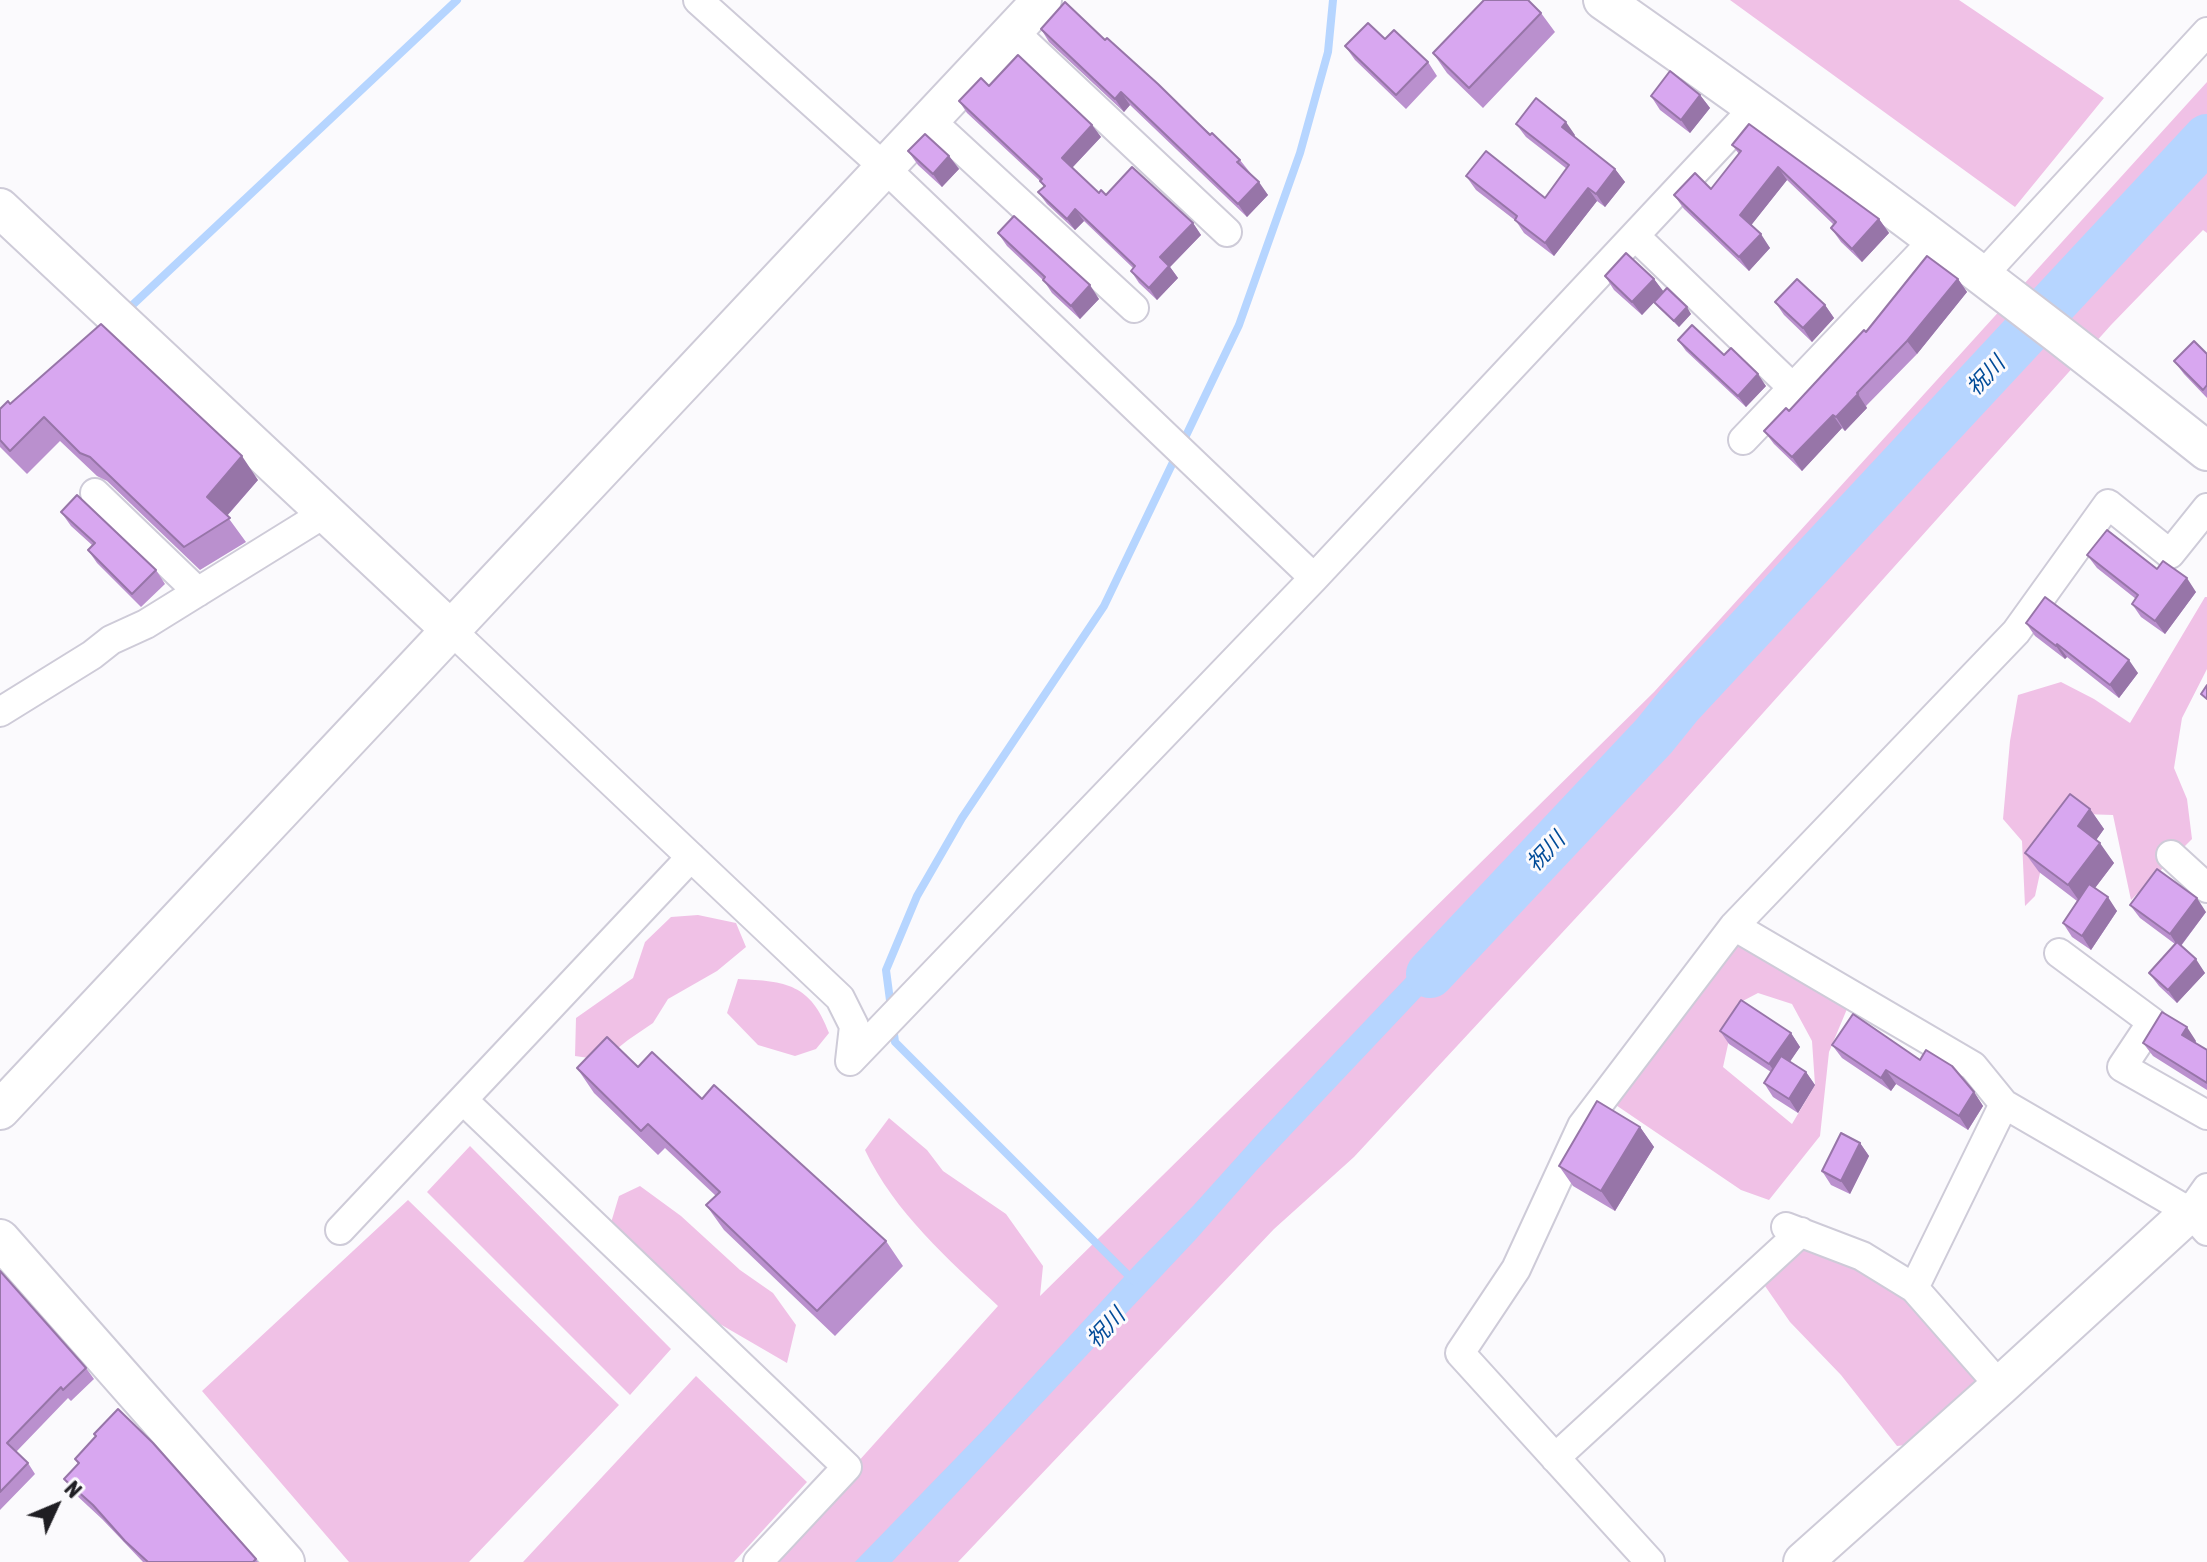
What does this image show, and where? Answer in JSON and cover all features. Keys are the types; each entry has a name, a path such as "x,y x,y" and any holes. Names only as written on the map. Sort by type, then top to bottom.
{"street":[{"path":"698,0 885,168 1314,578"},
{"path":"0,1110 1042,0"},
{"path":"1603,0 1756,106 2061,335 2207,451"},
{"path":"1013,31 1227,232"},
{"path":"1982,276 2207,32"},
{"path":"0,208 840,998 854,1026 850,1061 1314,578 1756,106"},
{"path":"930,120 1134,308"},
{"path":"1635,236 1793,388"},
{"path":"1743,440 1934,240"},
{"path":"95,493 198,592"},
{"path":"1650,1562 1460,1353 1516,1269 1582,1126 1734,926 2016,632 2108,504 2170,554 2207,508"},
{"path":"0,712 111,640 146,624 325,513"},
{"path":"2171,855 2207,888"},
{"path":"340,1230 691,857"},
{"path":"1734,926 1973,1066 2004,1104 2201,1211 1803,1562"},
{"path":"2059,953 2152,1022 2122,1067 2207,1115"},
{"path":"463,1100 847,1467 758,1562"},
{"path":"1914,1288 2004,1104"},
{"path":"1555,1458 1794,1230 1862,1256 1914,1288 2000,1386"},
{"path":"0,1239 285,1562"}],"shaded area":[{"path":"1730,0 1959,0 2104,98 2015,207"},
{"path":"2207,82 2207,233 2203,230 2111,325 1676,810 1354,1157 1274,1229 958,1562 768,1562 998,1306 924,1234 877,1173 865,1150 889,1118 927,1150 943,1171 1006,1214 1043,1266 1040,1296 1654,692"},
{"path":"2205,597 2207,669 2182,718 2174,768 2187,799 2192,839 2131,900 2113,815 2083,814 2047,841 2035,896 2025,906 2022,841 2003,819 2010,741 2018,695 2061,682 2130,723"},
{"path":"698,915 736,923 746,947 717,971 668,999 653,1023 603,1060 575,1056 576,1018 633,978 645,942 671,917"},
{"path":"1734,926 1847,1009 1829,1052 1820,1136 1769,1200 1741,1190 1604,1097","holes":["1758,993 1792,1004 1812,1041 1815,1085 1792,1124 1723,1067 1737,1004"]},
{"path":"738,979 770,981 795,988 814,1004 829,1033 816,1049 795,1056 758,1045 727,1013"},
{"path":"470,1146 671,1349 630,1395 427,1192"},
{"path":"640,1186 681,1216 740,1270 773,1293 796,1325 787,1363 713,1320 610,1226 619,1196"},
{"path":"408,1200 619,1405 469,1562 349,1562 202,1391"},
{"path":"1801,1232 1888,1273 1991,1375 1939,1441 1897,1446 1841,1375 1790,1322 1756,1273"},
{"path":"696,1376 807,1482 734,1562 523,1562"}],"water":[{"path":"1477,903 1476,938 892,1562 855,1562 990,1423"}],"building":[{"path":"1484,0 1528,0 1541,13 1469,88 1433,53"},
{"path":"1065,2 1158,84 1210,135 1212,133 1259,182 1238,204 1121,92 1115,99 1041,29"},
{"path":"1368,23 1385,39 1394,30 1428,62 1396,95 1345,46"},
{"path":"1018,55 1092,125 1062,158 1099,193 1101,190 1106,195 1132,167 1193,223 1160,257 1169,266 1149,288 1131,271 1135,266 1075,209 1067,219 1038,192 1045,186 1040,181 1042,179 959,101 981,78 989,86"},
{"path":"1670,71 1700,95 1681,120 1651,96"},
{"path":"1536,98 1566,122 1562,127 1615,169 1596,194 1588,188 1545,243 1515,220 1517,216 1466,176 1486,151 1545,198 1569,165 1516,124"},
{"path":"1749,124 1879,219 1852,249 1831,228 1836,222 1778,167 1740,215 1761,234 1739,257 1674,195 1695,173 1711,189 1741,151 1732,145"},
{"path":"925,134 949,156 933,174 908,151"},
{"path":"1014,216 1090,285 1071,306 998,233"},
{"path":"1626,253 1654,279 1632,302 1605,276"},
{"path":"1927,256 1958,279 1858,394 1792,457 1764,431 1786,408 1789,411 1864,330 1866,332"},
{"path":"1797,279 1825,305 1803,328 1775,302"},
{"path":"1667,288 1687,307 1674,321 1654,302"},
{"path":"101,324 242,456 207,497 230,518 184,547 44,417 10,451 0,440 0,409 8,401 10,404"},
{"path":"1692,325 1724,355 1731,348 1758,374 1738,396 1678,340"},
{"path":"2194,341 2207,354 2207,385 2203,390 2174,361"},
{"path":"77,495 156,570 132,594 88,550 95,543 61,512"},
{"path":"2107,530 2157,569 2163,561 2187,578 2155,621 2132,604 2138,595 2087,555"},
{"path":"2045,597 2129,660 2110,685 2026,623"},
{"path":"2207,685 2207,699 2201,694"},
{"path":"2070,794 2090,809 2078,826 2100,843 2068,885 2025,853"},
{"path":"2157,869 2197,898 2170,934 2130,905"},
{"path":"2089,884 2108,897 2082,936 2063,923"},
{"path":"2177,942 2196,959 2168,990 2149,973"},
{"path":"1741,1000 1791,1033 1769,1064 1720,1031"},
{"path":"2162,1012 2187,1027 2182,1035 2207,1050 2207,1083 2143,1043"},
{"path":"1853,1014 1920,1060 1926,1050 1952,1066 1974,1092 1959,1116 1886,1070 1881,1078 1832,1045"},
{"path":"607,1037 638,1067 652,1052 702,1099 714,1085 886,1241 817,1311 706,1205 720,1192 648,1124 641,1131 577,1068"},
{"path":"1781,1056 1806,1072 1789,1099 1764,1083"},
{"path":"1597,1101 1640,1127 1601,1191 1559,1166"},
{"path":"1841,1133 1860,1143 1841,1181 1822,1171"},
{"path":"0,1271 86,1368 63,1390 61,1387 7,1443 28,1463 0,1492"},
{"path":"118,1409 153,1443 256,1559 253,1562 148,1562 64,1479 79,1463 75,1459 96,1436 94,1434"}],"waterway":[{"path":"125,312 457,0"},
{"path":"1182,444 1239,325 1300,153 1328,52 1333,0"},
{"name":"祝川","path":"1430,974 2207,138"},
{"path":"891,1008 886,970 917,896 962,818 1104,606 1176,456"},
{"path":"893,1026 895,1042 1134,1281"}]}
